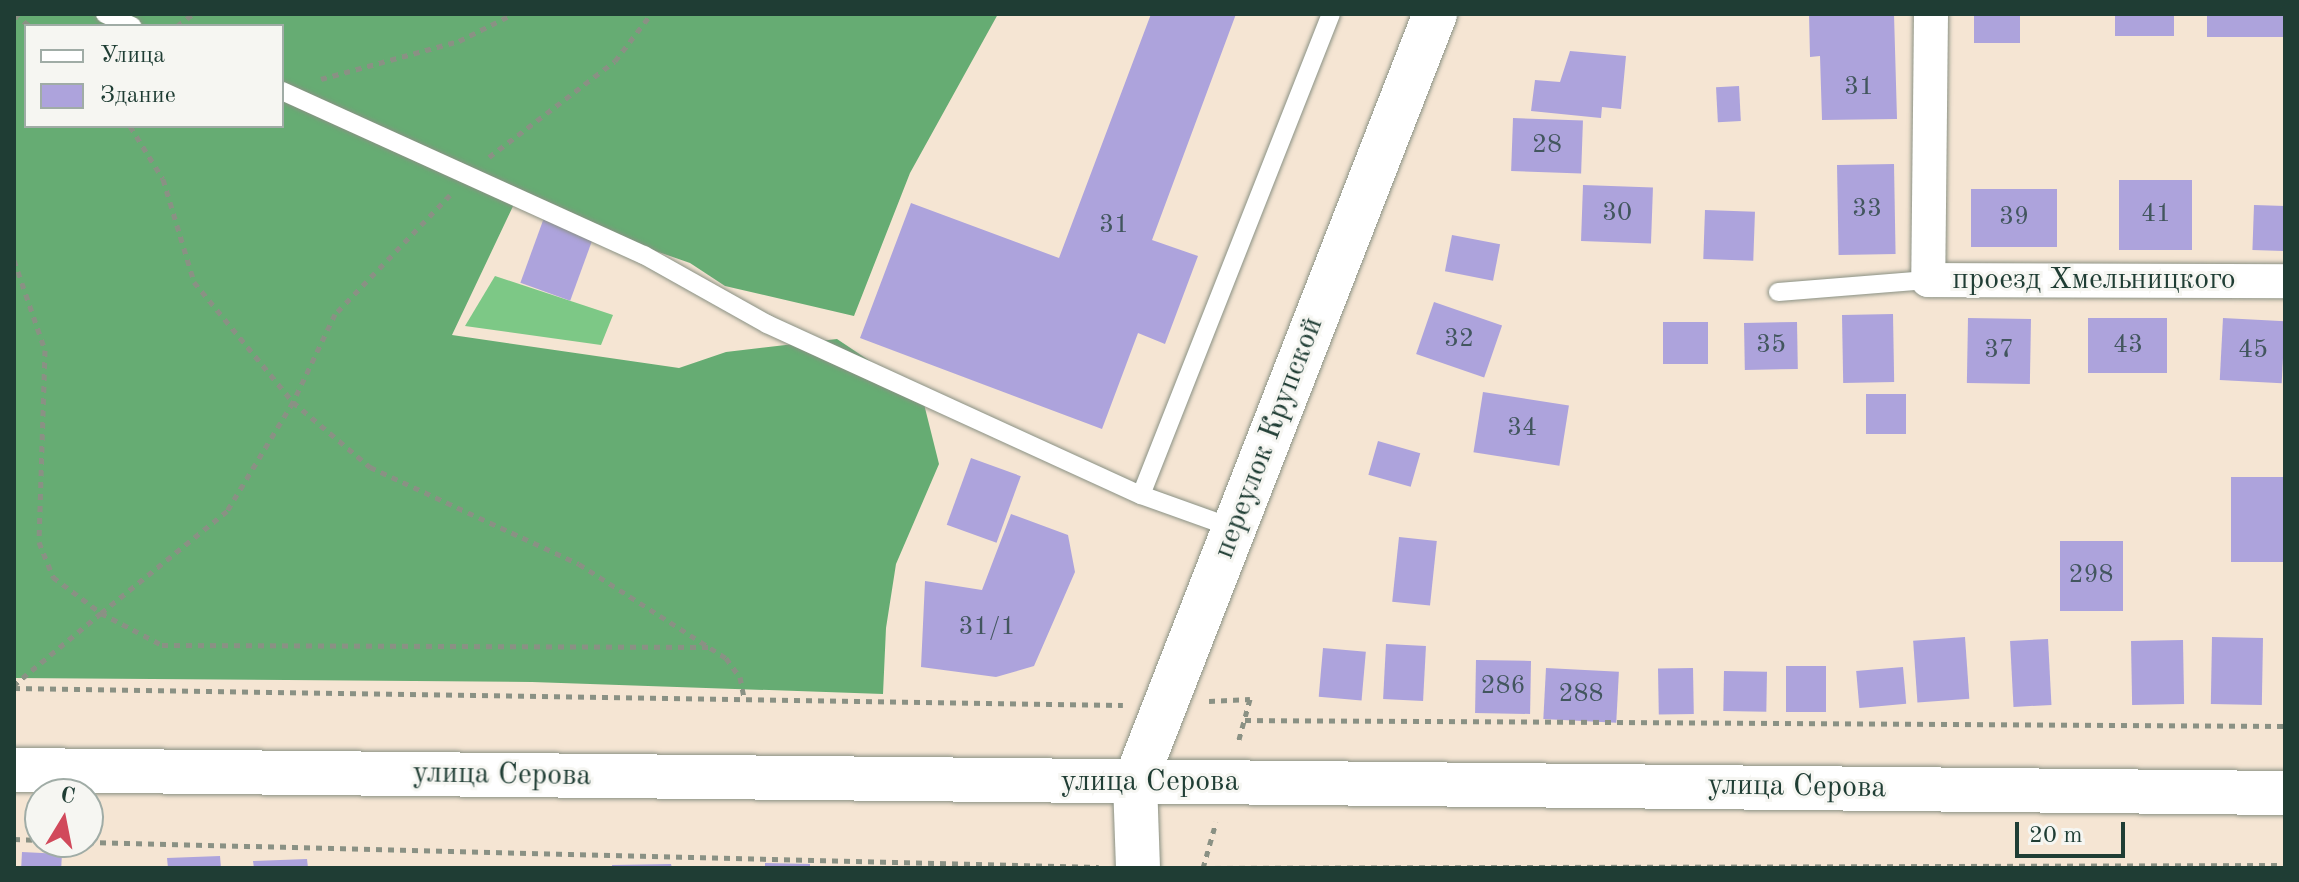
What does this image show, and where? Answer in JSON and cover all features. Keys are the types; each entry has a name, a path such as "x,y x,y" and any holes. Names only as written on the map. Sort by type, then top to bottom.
{"main road":[{"name":"переулок Крупской","path":"1138,868 1135,782 1435,14"},
{"name":"улица Серова","path":"14,770 2285,793"}],"street":[{"name":"проезд Хмельницкого","path":"1931,14 1928,280 2285,281"}],"lane":[{"path":"105,14 128,24"},
{"path":"1141,495 1331,14"},
{"path":"284,92 644,255 767,324 1141,495 1233,528"},
{"path":"1778,292 1928,280"}],"path":[{"path":"311,81 459,41 513,14"},
{"path":"14,685 227,511 293,402 335,314 470,174 514,134 615,61 651,14"},
{"path":"131,128 163,179 194,282 293,402 370,467 579,564 708,647 740,677 744,697"},
{"path":"14,260 45,350 39,542 53,577 101,613 162,645 708,647"},
{"path":"1245,720 2285,726"},
{"path":"1203,868 2285,865"}],"green space":[{"path":"14,14 998,14 910,173 854,316 725,286 690,263 515,202 452,335 679,368 726,352 837,339 922,396 939,464 896,564 886,628 883,694 532,682 14,678"},
{"path":"495,276 613,315 601,345 465,326"}],"building":[{"path":"1151,14 1236,14 1152,240 1198,256 1165,344 1138,333 1102,429 860,338 911,203 1059,258"},
{"path":"1809,14 1894,14 1897,119 1822,120 1820,56 1810,57"},
{"path":"1974,14 2020,14 2020,43 1974,43"},
{"path":"2115,14 2174,14 2174,36 2115,36"},
{"path":"2207,14 2285,14 2285,37 2207,37"},
{"path":"1570,51 1626,56 1621,109 1602,107 1601,118 1531,111 1535,80 1560,82"},
{"path":"1739,86 1741,121 1718,122 1716,87"},
{"path":"1513,118 1583,120 1581,173 1511,171"},
{"path":"1894,164 1896,254 1839,255 1837,165"},
{"path":"2119,180 2192,180 2192,250 2119,250"},
{"path":"1583,185 1653,187 1651,243 1581,241"},
{"path":"1971,189 2057,189 2057,247 1971,247"},
{"path":"2254,205 2285,206 2283,251 2252,250"},
{"path":"1705,210 1755,212 1753,261 1703,259"},
{"path":"545,215 595,233 570,301 520,283"},
{"path":"1452,235 1500,244 1493,281 1445,271"},
{"path":"1434,302 1502,325 1484,377 1416,354"},
{"path":"1893,314 1894,382 1843,383 1842,315"},
{"path":"1968,318 2031,319 2030,384 1967,383"},
{"path":"2088,318 2167,318 2167,373 2088,373"},
{"path":"2223,318 2285,321 2282,383 2220,380"},
{"path":"1663,322 1708,322 1708,364 1663,364"},
{"path":"1797,322 1798,369 1745,370 1744,323"},
{"path":"1483,392 1569,406 1559,466 1473,452"},
{"path":"1866,394 1906,394 1906,434 1866,434"},
{"path":"1378,441 1420,453 1411,487 1368,475"},
{"path":"971,458 1021,476 997,543 947,525"},
{"path":"2231,477 2285,477 2285,562 2231,562"},
{"path":"1011,514 1068,535 1075,572 1034,666 996,677 921,667 925,581 982,590"},
{"path":"1399,537 1437,541 1430,606 1392,602"},
{"path":"2060,541 2123,541 2123,611 2060,611"},
{"path":"1965,637 1969,699 1917,702 1913,641"},
{"path":"2212,637 2263,638 2262,705 2211,704"},
{"path":"2048,639 2051,705 2014,707 2010,641"},
{"path":"2183,640 2184,704 2132,705 2131,641"},
{"path":"1386,644 1426,646 1423,701 1383,699"},
{"path":"1323,648 1366,652 1362,701 1319,697"},
{"path":"1476,660 1531,661 1530,714 1475,713"},
{"path":"1786,666 1826,666 1826,712 1786,712"},
{"path":"1903,667 1906,704 1859,708 1856,671"},
{"path":"1546,668 1619,672 1616,723 1543,719"},
{"path":"1693,668 1694,714 1659,715 1658,669"},
{"path":"1724,671 1767,672 1766,712 1723,711"},
{"path":"22,852 24,858 62,858 61,868 21,868"},
{"path":"220,856 221,868 168,868 167,858"},
{"path":"307,859 308,868 254,868 253,861"},
{"path":"765,863 810,864 810,868 765,868"},
{"path":"671,864 672,868 612,868 612,865"}]}
